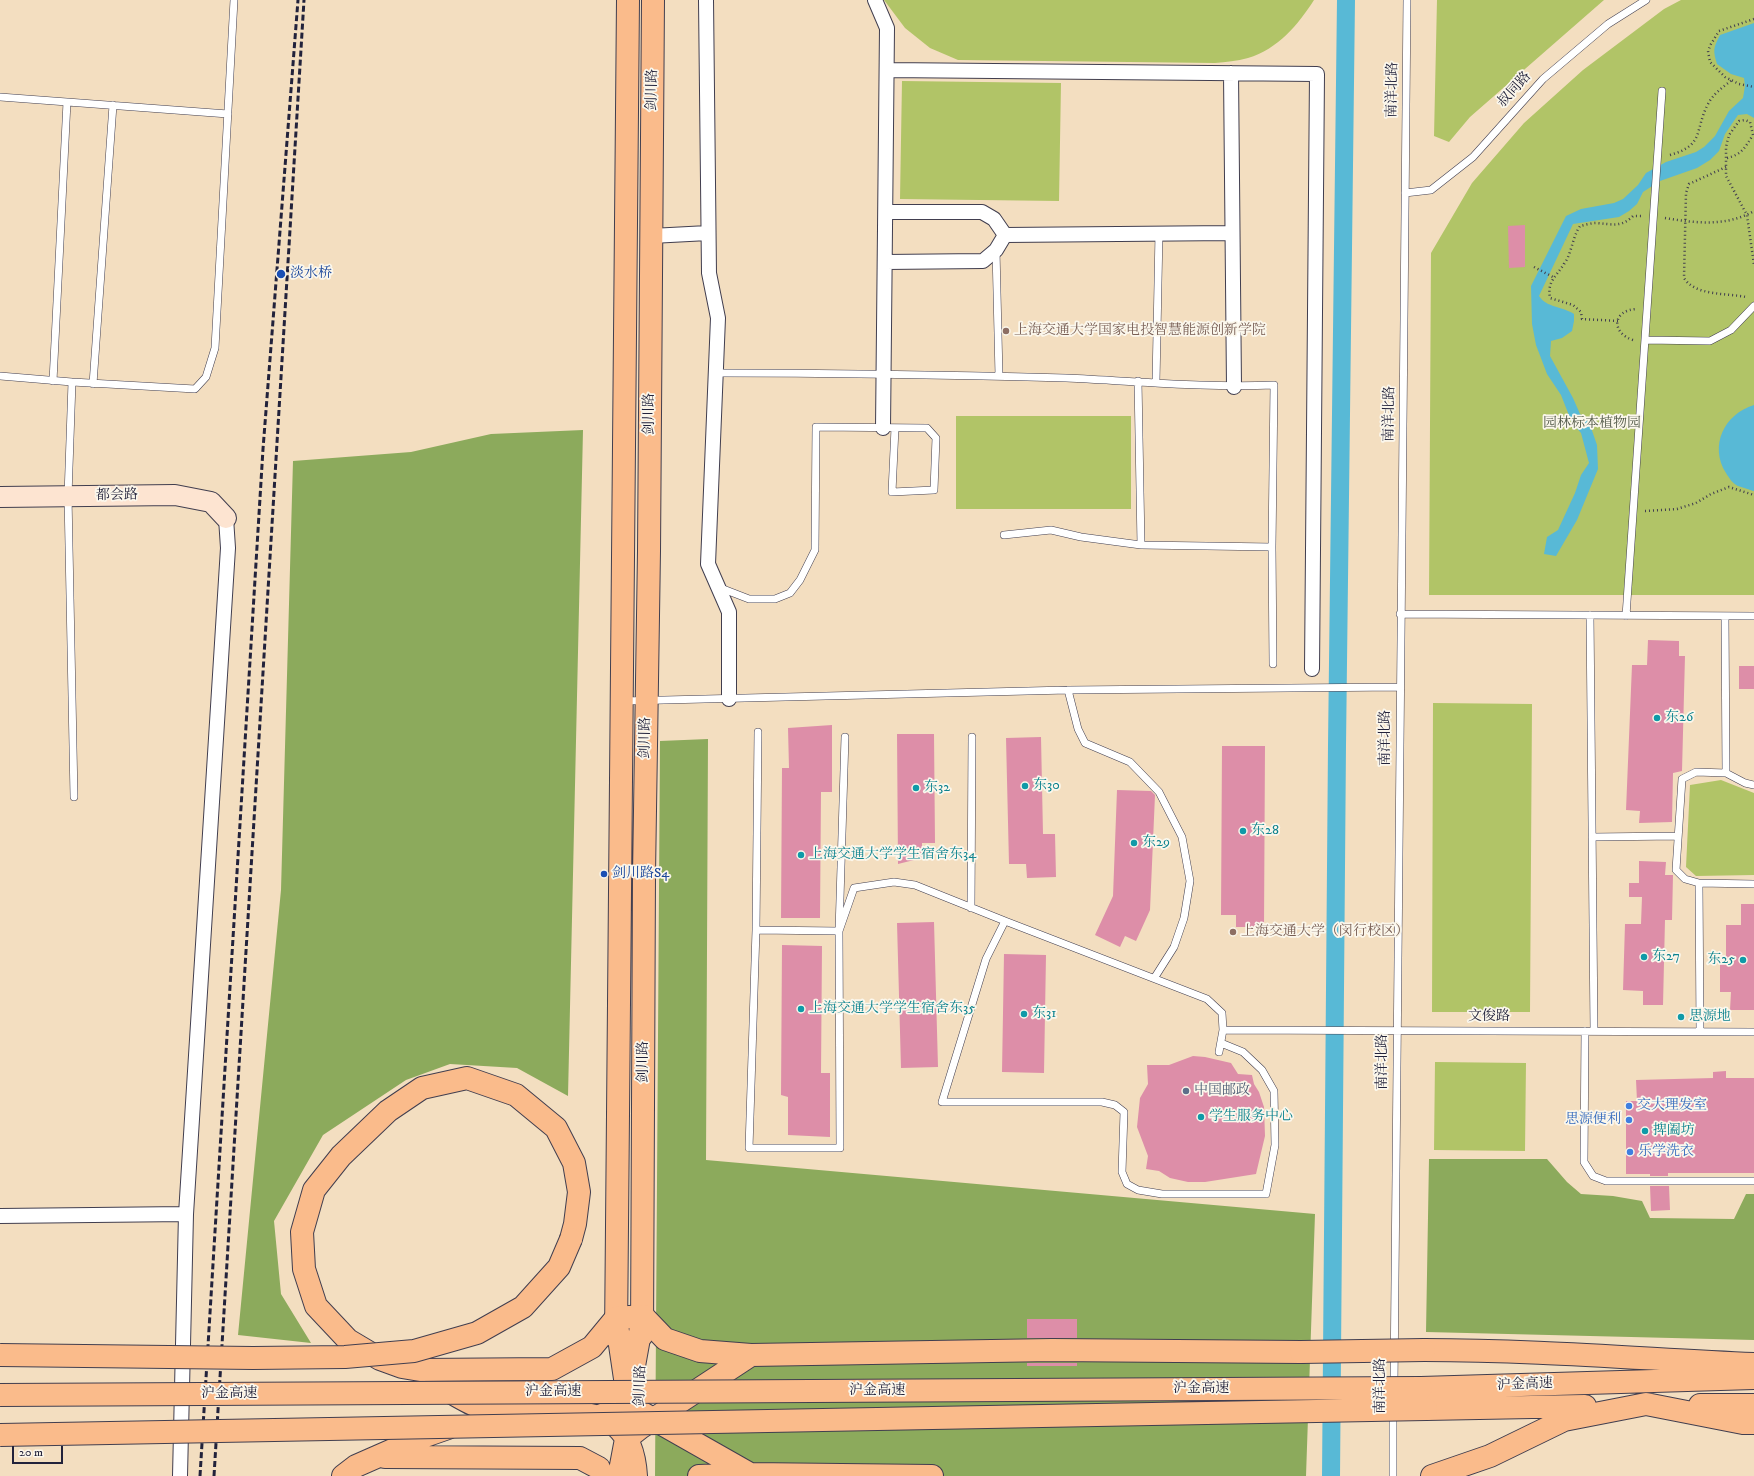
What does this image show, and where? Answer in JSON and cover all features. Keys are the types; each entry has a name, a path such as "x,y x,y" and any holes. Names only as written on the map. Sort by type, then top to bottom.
{"main road":[{"name":"剑川路","path":"627,1419 616,1318 628,0"},
{"name":"剑川路","path":"627,1419 643,1316 646,700 654,0"},
{"path":"0,1355 261,1358 345,1357 414,1351 477,1333 523,1307 559,1267 570,1239 575,1224 579,1192 574,1163 556,1128 516,1096 467,1078 422,1088 388,1111 341,1156 314,1190 302,1232 304,1269 316,1306 348,1340 380,1359 402,1367 420,1370 552,1369 592,1347 616,1318 643,1316 665,1340 700,1351 750,1355 1052,1350 1301,1352 1424,1350 1557,1353 1754,1364"},
{"path":"343,1476 356,1466 422,1437 454,1426 489,1422 579,1424 627,1419 750,1355"},
{"path":"420,1370 440,1387 485,1409 579,1413 627,1419 750,1474"},
{"name":"沪金高速","path":"0,1395 1421,1388 1754,1378"},
{"path":"1432,1476 1490,1456 1564,1420 1646,1404"},
{"name":"沪金高速","path":"1646,1404 1743,1423 1754,1423"},
{"name":"沪金高速","path":"0,1435 1646,1404 1754,1405"},
{"path":"615,1476 627,1419"},
{"path":"619,1476 627,1419"},
{"path":"627,1419 636,1476"},
{"path":"627,1419 640,1476"},
{"path":"378,1457 580,1458 599,1468 602,1476"},
{"path":"699,1476 750,1474 932,1476"}],"street":[{"path":"706,0 709,273 718,318 708,564 729,612 729,699"},
{"path":"875,0 887,28 884,374 889,428"},
{"path":"887,70 1317,74 1312,669"},
{"path":"1231,73 1234,387"},
{"path":"886,212 982,212 994,219 1005,235"},
{"path":"651,236 708,233"},
{"path":"1005,235 1232,233"},
{"path":"885,262 982,261 996,250 1005,235"},
{"name":"都会路","path":"0,497 175,495 211,502 226,518"},
{"path":"180,1476 186,1214 228,548 226,518"},
{"path":"0,1216 186,1214"}],"lane":[{"path":"0,376 93,384 195,389 206,377 216,348 234,0"},
{"name":"南洋北路","path":"1394,1397 1400,614 1408,0"},
{"name":"叔同路","path":"1405,193 1431,190 1473,156 1543,79 1608,24 1646,0"},
{"path":"1626,616 1662,91"},
{"path":"0,97 228,114"},
{"path":"53,380 66,102"},
{"path":"93,384 113,105"},
{"path":"1156,382 1159,234"},
{"path":"996,250 998,376"},
{"path":"1646,340 1710,341 1731,330 1754,306"},
{"path":"716,373 998,376 1138,381 1234,387 1274,385 1272,547 1273,664"},
{"path":"1138,381 1141,545"},
{"path":"72,382 68,496 74,797"},
{"path":"718,587 749,599 775,599 790,593 800,580 815,550 816,427 927,428 936,438 934,490 892,492 889,428"},
{"path":"1004,535 1052,530 1081,537 1141,545 1272,547"},
{"path":"1400,614 1754,616"},
{"path":"1590,615 1594,1031"},
{"path":"1725,616 1726,774"},
{"path":"622,702 646,700 1068,690 1400,687"},
{"path":"1068,690 1078,729 1084,743 1130,762 1159,792 1182,837 1190,881 1184,918 1174,947 1155,977"},
{"path":"758,732 756,930 749,1148 840,1148 839,931 845,737"},
{"path":"971,908 972,737"},
{"path":"1754,785 1745,783 1726,774 1696,772 1682,779 1676,870 1685,879 1699,883 1754,884"},
{"path":"1592,837 1678,836"},
{"path":"839,931 854,888 894,882 915,885 971,908 1155,977 1207,999 1222,1014 1223,1030 1219,1052"},
{"path":"1699,883 1700,1032"},
{"path":"1005,921 986,959 942,1102 1102,1102 1115,1105 1124,1112 1122,1172 1127,1184 1138,1190 1162,1194 1266,1194 1275,1145 1274,1091 1262,1070 1243,1052 1221,1043"},
{"path":"756,930 839,931"},
{"name":"文俊路","path":"1223,1030 1754,1032"},
{"path":"1585,1031 1584,1162 1593,1176 1606,1181 1754,1181"},
{"name":"南洋北路","path":"1393,1476 1394,1405"}],"path":[{"path":"1754,19 1719,31 1708,51 1710,62 1725,77 1739,84 1754,87"},
{"path":"1657,160 1682,152 1695,142 1703,116 1712,98 1732,80"},
{"path":"1727,158 1736,156 1746,146 1753,135 1750,122 1745,120 1738,121 1729,135 1726,147 1726,176 1747,215 1754,265"},
{"path":"1726,167 1689,184 1686,193 1683,266 1684,278 1691,286 1714,294 1729,294 1748,298"},
{"path":"1618,321 1582,319 1581,312 1572,305 1550,298 1548,290 1553,277 1564,264 1575,232 1580,226 1594,223 1617,225 1628,221 1633,216 1654,216 1686,222 1718,223 1747,215 1754,211"},
{"path":"1534,267 1553,277"},
{"path":"1646,340 1633,340 1623,336 1618,328 1618,321 1620,315 1625,310 1648,309"},
{"path":"1633,515 1648,510 1677,509 1696,503 1711,494 1729,487 1754,495"}],"green space":[{"path":"884,0 1314,0 1294,27 1269,49 1248,58 1215,63 958,60 930,48 905,28"},
{"path":"1437,0 1604,0 1470,117 1449,142 1434,136"},
{"name":"园林标本植物园","path":"1681,0 1754,0 1754,595 1429,595 1431,253 1472,183 1524,123 1583,70 1664,9"},
{"path":"902,81 1061,83 1059,201 900,199"},
{"path":"956,416 1131,416 1131,509 956,509"},
{"path":"583,430 568,1096 517,1068 450,1064 406,1080 323,1135 274,1221 281,1294 311,1343 238,1335 281,890 293,461 411,452 491,434"},
{"path":"1433,703 1532,704 1530,1012 1432,1012"},
{"path":"708,739 706,1160 1315,1214 1306,1476 655,1476 660,741"},
{"path":"1721,780 1754,793 1754,875 1696,876 1686,867 1690,785"},
{"path":"1435,1062 1526,1063 1525,1151 1434,1150"},
{"path":"1429,1159 1547,1159 1567,1182 1581,1194 1613,1196 1642,1201 1650,1218 1734,1219 1746,1194 1754,1194 1754,1340 1426,1332"}],"water":[{"path":"1754,23 1754,118 1747,114 1738,115 1725,134 1719,151 1710,160 1697,168 1660,181 1643,192 1637,204 1619,217 1573,224 1539,296 1546,303 1574,314 1572,331 1562,338 1551,341 1550,356 1580,414 1589,422 1597,445 1598,469 1577,520 1556,556 1544,554 1547,537 1558,530 1575,493 1581,475 1589,463 1581,433 1572,423 1561,395 1547,374 1536,345 1532,324 1531,286 1566,216 1581,209 1614,203 1623,199 1638,185 1646,173 1666,162 1696,152 1704,147 1715,136 1729,111 1743,98 1745,86 1744,78 1731,74 1717,64 1714,53 1716,43 1720,35"},
{"path":"1754,405 1753,491 1738,486 1731,481 1721,463 1719,442 1727,423 1743,409"}],"building":[{"path":"1525,225 1525,267 1509,268 1508,226"},
{"name":"东26","path":"1648,640 1679,641 1679,656 1685,656 1682,771 1673,773 1672,822 1639,823 1640,811 1626,810 1632,665 1647,665"},
{"path":"1739,666 1754,666 1754,689 1739,689"},
{"name":"上海交通大学学生宿舍东34","path":"832,725 832,792 821,792 820,918 781,918 782,768 789,768 788,728"},
{"name":"东32","path":"897,734 934,734 935,843 922,843 922,858 898,864"},
{"name":"东30","path":"1041,737 1043,834 1055,834 1056,877 1027,878 1026,864 1009,864 1006,738"},
{"name":"东28","path":"1222,746 1265,746 1264,927 1236,927 1236,915 1221,915"},
{"name":"东29","path":"1117,790 1151,791 1155,795 1150,910 1136,941 1125,936 1120,947 1095,935 1113,896"},
{"name":"东27","path":"1639,861 1666,862 1665,875 1673,875 1672,920 1665,920 1663,1005 1643,1005 1643,991 1623,990 1625,924 1641,924 1642,897 1629,897 1629,883 1639,883"},
{"name":"东25","path":"1741,904 1754,904 1754,1010 1730,1010 1731,992 1720,992 1720,963 1726,963 1726,925 1741,925"},
{"path":"934,922 938,1067 901,1068 897,923"},
{"name":"上海交通大学学生宿舍东35","path":"782,945 822,946 821,1073 830,1073 830,1137 788,1135 788,1097 781,1095"},
{"name":"东31","path":"1004,954 1046,955 1044,1073 1002,1072"},
{"name":"学生服务中心","path":"1193,1056 1231,1063 1238,1074 1252,1075 1254,1084 1259,1092 1264,1107 1265,1136 1256,1174 1205,1182 1188,1182 1170,1178 1159,1171 1146,1169 1148,1156 1137,1127 1140,1098 1148,1084 1147,1065 1169,1065"},
{"path":"1726,1071 1726,1078 1754,1078 1754,1173 1668,1173 1668,1176 1626,1174 1626,1101 1637,1101 1636,1080 1713,1078 1713,1072"},
{"path":"1650,1186 1669,1186 1670,1210 1651,1211"},
{"path":"1027,1319 1077,1319 1077,1338 1027,1338"},
{"path":"1027,1363 1077,1363 1077,1366 1027,1366"}],"waterway":[{"path":"1331,1476 1337,745 1346,0"}],"railway":[{"path":"200,1476 263,449 298,0"},
{"path":"214,1476 304,0"}],"place":[{"name":"淡水桥","path":"281,274"},
{"name":"上海交通大学国家电投智慧能源创新学院","path":"1006,331"},
{"name":"东26","path":"1657,718"},
{"name":"东30","path":"1025,786"},
{"name":"东32","path":"916,788"},
{"name":"东28","path":"1243,831"},
{"name":"东29","path":"1134,843"},
{"name":"上海交通大学学生宿舍东34","path":"801,855"},
{"name":"剑川路S4","path":"604,874"},
{"name":"上海交通大学（闵行校区）","path":"1233,932"},
{"name":"东27","path":"1644,957"},
{"name":"东25","path":"1743,960"},
{"name":"上海交通大学学生宿舍东35","path":"801,1009"},
{"name":"东31","path":"1024,1014"},
{"name":"思源地","path":"1681,1017"},
{"name":"中国邮政","path":"1186,1091"},
{"name":"交大理发室","path":"1629,1106"},
{"name":"学生服务中心","path":"1201,1117"},
{"name":"思源便利","path":"1629,1120"},
{"name":"捭阖坊","path":"1645,1131"},
{"name":"乐学洗衣","path":"1630,1152"}]}
